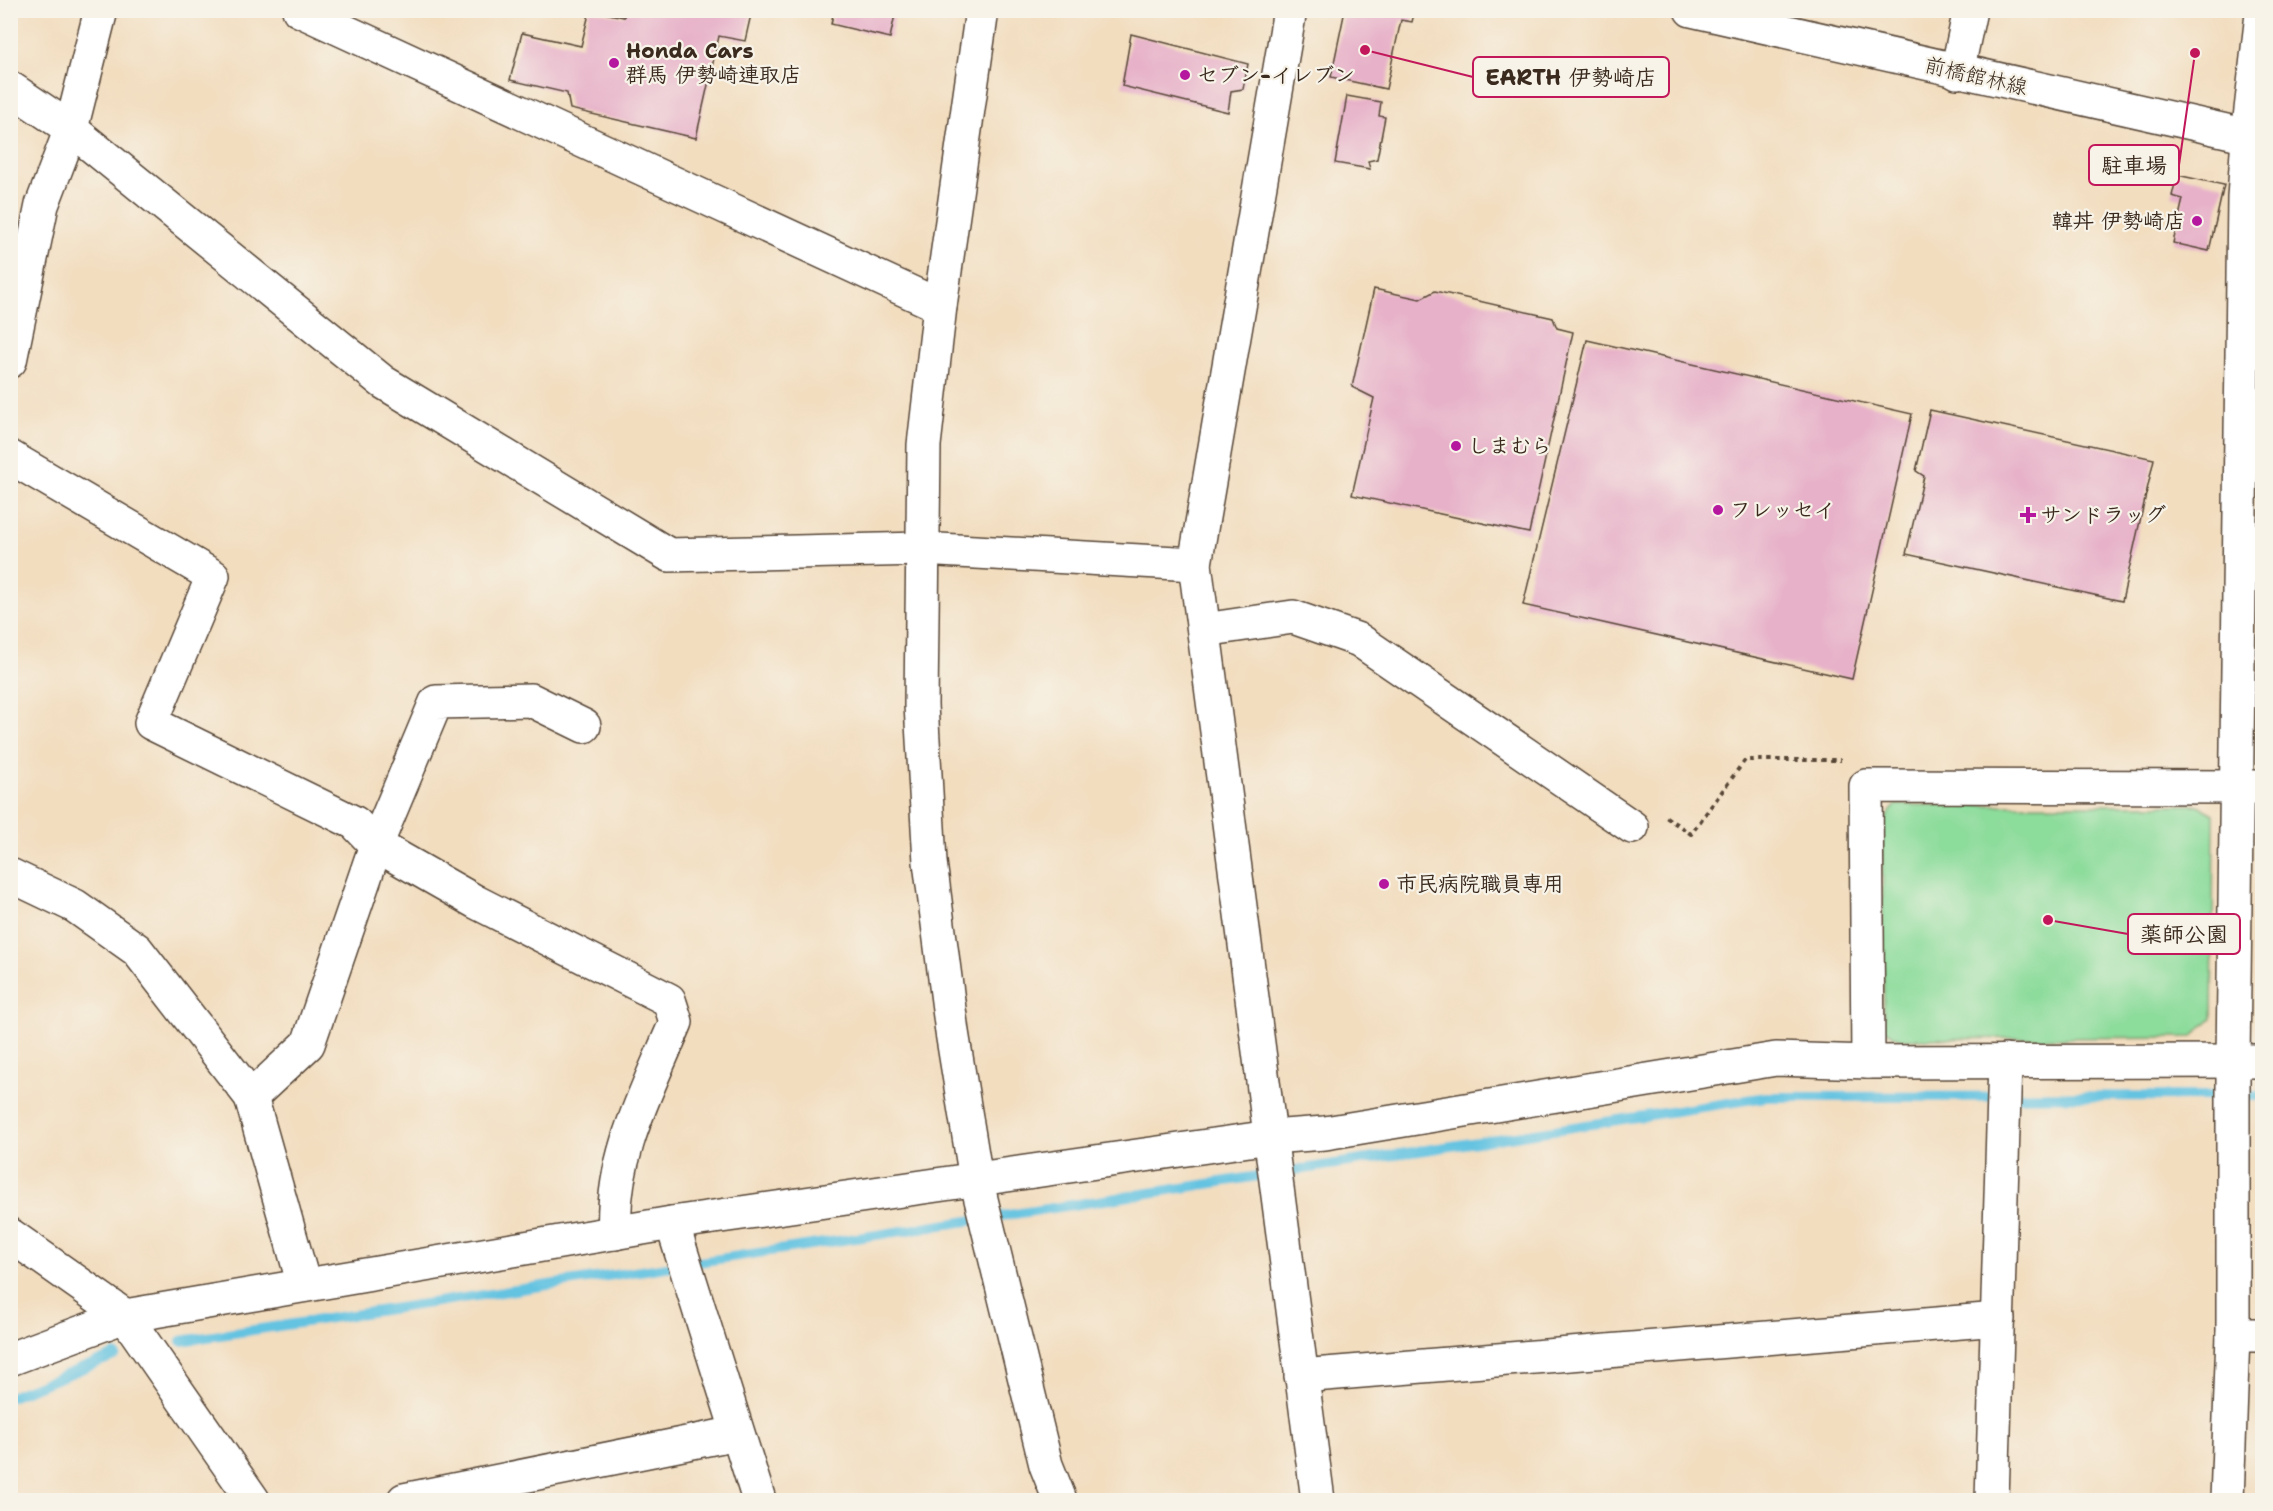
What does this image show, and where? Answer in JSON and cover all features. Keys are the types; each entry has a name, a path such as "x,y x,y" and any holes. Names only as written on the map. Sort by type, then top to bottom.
{"street":[{"path":"10,361 42,205 71,129 101,10"},
{"path":"299,10 940,306"},
{"path":"982,10 940,306 924,445 921,705 930,862 952,1032 976,1179 1046,1465 1060,1500"},
{"path":"1290,10 1195,564 1318,1500"},
{"name":"前橋館林線","path":"1691,10 2255,138"},
{"path":"1957,72 1970,10"},
{"path":"2227,1500 2248,1335 2251,504 2244,198 2255,138 2262,14"},
{"path":"10,88 71,129 383,382 669,555 921,549 1195,564"},
{"path":"10,457 213,576 151,723 355,824 376,845 476,902 669,1000 676,1022 626,1142 614,1207 615,1233"},
{"path":"1204,630 1293,617 1359,639 1632,827"},
{"path":"251,1097 308,1044 376,845 436,702 531,700 584,726"},
{"path":"1868,1062 1866,786 2250,786"},
{"path":"10,875 75,906 137,950 251,1097 304,1285"},
{"path":"10,1359 125,1316 304,1285 672,1223 1270,1137 1325,1133 1776,1059 1868,1062 2248,1061"},
{"path":"1992,1500 2005,1061"},
{"path":"672,1223 759,1500"},
{"path":"10,1235 125,1316 253,1500"},
{"path":"1301,1376 1998,1319"},
{"path":"404,1500 737,1433"}],"path":[{"path":"1632,827 1652,807 1691,834 1745,760 1847,760 1866,786"}],"green space":[{"path":"1896,805 2198,805 2214,814 2212,1019 2192,1037 1900,1039 1884,1029 1882,822"}],"building":[{"name":"Honda Cars 群馬 伊勢崎連取店","path":"590,10 624,17 625,10 752,10 745,41 719,36 696,138 570,109 567,93 510,80 522,33 581,46"},
{"path":"834,10 896,10 890,38 831,24"},
{"path":"1345,10 1415,10 1412,22 1401,20 1386,89 1331,77"},
{"name":"セブン-イレブン","path":"1131,34 1248,64 1243,89 1231,91 1228,112 1122,86"},
{"path":"1347,96 1381,102 1379,116 1385,117 1377,159 1368,161 1370,169 1335,163"},
{"name":"韓丼 伊勢崎店","path":"2177,175 2224,185 2209,251 2173,243 2183,199 2172,196"},
{"name":"しまむら","path":"1374,289 1420,299 1435,291 1553,318 1557,328 1573,332 1529,533 1352,495 1374,398 1352,387"},
{"name":"フレッセイ","path":"1587,340 1912,414 1852,679 1523,605"},
{"name":"サンドラッグ","path":"1930,410 2154,459 2122,601 1906,554 1924,476 1916,471"}],"waterway":[{"path":"181,1341 1766,1097 2262,1096"},
{"path":"10,1397 116,1355"}],"place":[{"name":"EARTH 伊勢崎店","path":"1365,50"},
{"name":"駐車場","path":"2195,53"},
{"name":"Honda Cars 群馬 伊勢崎連取店","path":"614,63"},
{"name":"セブン-イレブン","path":"1185,75"},
{"name":"韓丼 伊勢崎店","path":"2197,221"},
{"name":"しまむら","path":"1456,446"},
{"name":"フレッセイ","path":"1718,510"},
{"name":"サンドラッグ","path":"2028,515"},
{"name":"市民病院職員専用","path":"1384,884"},
{"name":"薬師公園","path":"2048,920"}]}
